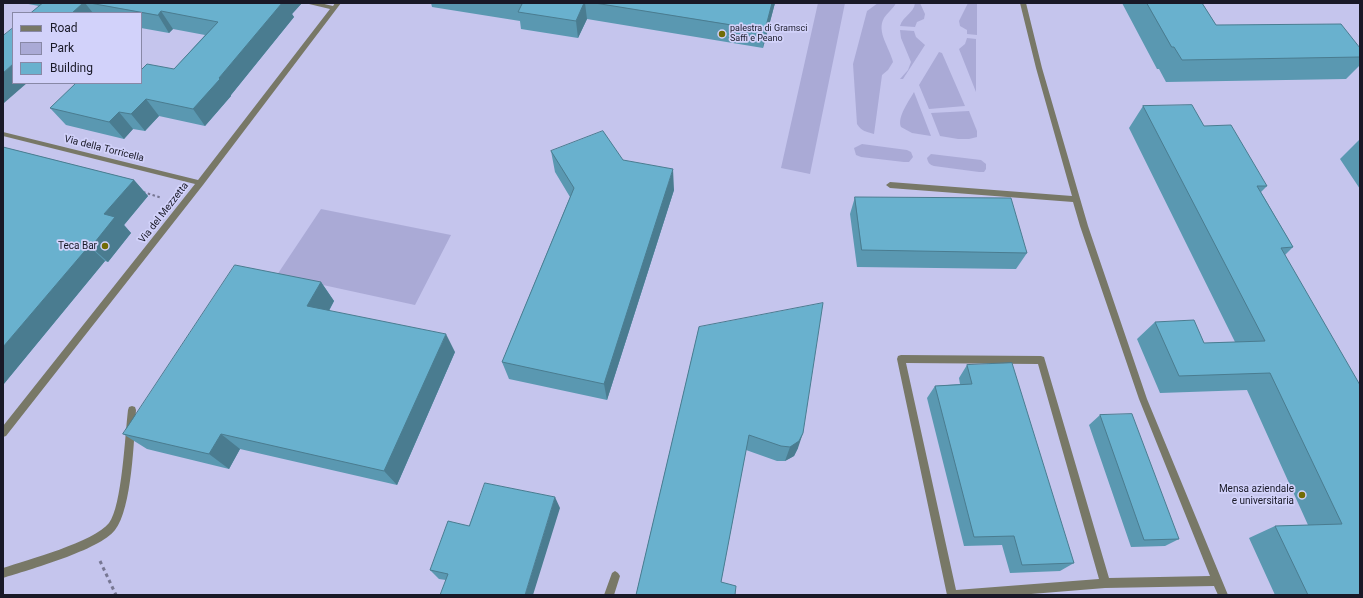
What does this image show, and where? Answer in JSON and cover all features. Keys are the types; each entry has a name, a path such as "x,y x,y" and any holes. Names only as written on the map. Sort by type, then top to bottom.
{"street":[{"path":"311,3 336,5"},
{"path":"1023,3 1039,68 1076,199 1143,399 1223,595"},
{"name":"Via del Mezzetta","path":"3,432 200,183 336,5"},
{"name":"Via della Torricella","path":"3,134 200,183"},
{"path":"890,185 1076,199"},
{"path":"952,595 901,359 1041,360 1105,583"},
{"path":"3,573 91,542 112,528 121,510 132,410"},
{"path":"609,595 615,576"},
{"path":"957,595 1105,583 1217,581"}],"path":[{"path":"140,191 163,197"},
{"path":"91,542 116,595"}],"green space":[{"path":"818,3 845,3 810,174 781,168"},
{"path":"878,3 896,3 885,16 882,23 884,40 893,62 888,70 882,75 874,134 862,130 857,124 853,64 867,11"},
{"path":"915,3 920,3 925,14 924,19 917,22 915,27 900,26 903,20 913,9"},
{"path":"968,3 977,3 977,35 967,34 967,30 960,26 959,21"},
{"path":"900,30 914,31 916,37 925,45 903,79 900,79 908,70 911,62 901,38"},
{"path":"967,38 976,39 976,92 959,49 965,44"},
{"path":"939,52 942,53 965,106 929,109 919,85"},
{"path":"914,92 931,136 912,133 901,127 900,123 902,114"},
{"path":"969,111 977,131 977,137 958,139 940,136 931,113"},
{"path":"862,144 907,150 911,152 913,157 909,162 904,162 861,157 856,155 854,148"},
{"path":"931,154 981,160 986,164 986,169 984,172 979,172 934,166 929,164 927,160"},
{"path":"321,209 451,235 415,305 277,275"}],"building":[{"path":"43,3 83,3 73,12 32,12"},
{"path":"90,3 282,3 219,78 220,79 193,109 146,99 131,114 119,112 109,122 50,108 75,84 142,84 142,69 147,64 174,69 218,22 161,11 158,15"},
{"path":"517,3 584,3 576,21 518,12 522,4"},
{"path":"595,3 772,3 765,30"},
{"path":"1147,3 1202,3 1216,25 1341,24 1360,48 1360,57 1182,60 1174,47 1172,47"},
{"path":"12,29 12,65 3,73 3,36"},
{"path":"1192,105 1204,126 1231,125 1267,186 1257,186 1293,247 1281,248 1360,385 1360,595 1308,595 1275,526 1342,524 1270,373 1179,376 1155,322 1194,320 1204,343 1265,341 1143,106"},
{"path":"603,131 623,160 673,169 604,384 502,362 574,188 551,151"},
{"path":"3,147 134,180 104,214 115,217 91,247 89,246 3,347"},
{"path":"855,197 1011,198 1027,253 862,250"},
{"path":"235,265 321,282 307,306 446,334 384,471 221,434 209,454 123,434"},
{"path":"823,303 803,433 799,441 790,447 781,446 749,435 721,582 736,586 735,595 636,595 699,327"},
{"path":"1012,363 1074,563 1022,565 1014,536 974,537 935,386 972,384 967,365"},
{"path":"1132,414 1179,539 1144,540 1100,415"},
{"path":"485,483 555,497 525,595 440,595 448,574 430,570 448,521 469,526"}],"place":[{"name":"palestra di Gramsci Saffi e Peano","path":"722,34"},
{"name":"Teca Bar","path":"105,246"},
{"name":"Mensa aziendale e universitaria","path":"1302,495"}]}
